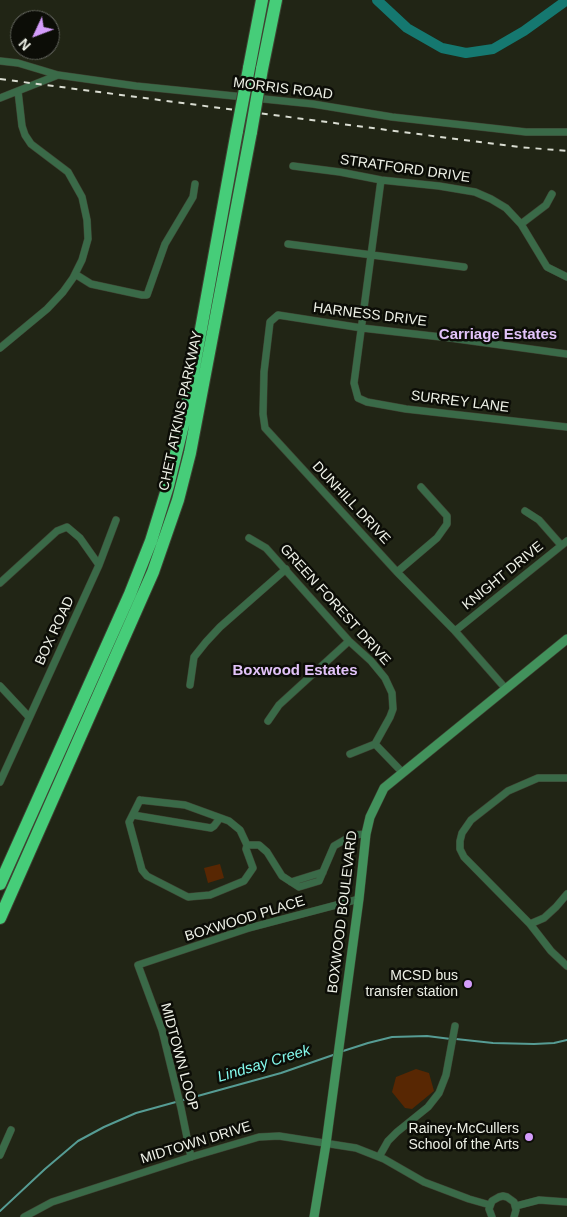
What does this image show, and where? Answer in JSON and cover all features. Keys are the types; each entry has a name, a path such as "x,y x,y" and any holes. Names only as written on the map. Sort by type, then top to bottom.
{"highway":[{"name":"CHET ATKINS PARKWAY","path":"0,918 153,572 178,500 190,453 251,132 262,0"},
{"name":"CHET ATKINS PARKWAY","path":"0,884 130,594 151,541 168,486 185,417 237,131 276,0"}],"street":[{"path":"0,61 18,63 58,75"},
{"name":"MORRIS ROAD","path":"0,98 58,75 136,86 313,104 392,117 526,132 567,132"},
{"path":"0,348 47,309 63,292 75,274 85,252 88,239 87,220 82,197 68,172 31,144 25,135 22,126 18,91"},
{"name":"STRATFORD DRIVE","path":"293,166 381,180 439,186 474,192 491,198 506,208 521,224 548,267 567,278"},
{"path":"362,328 381,180"},
{"path":"75,274 90,284 142,296 147,295 165,244 193,198 195,184"},
{"path":"521,224 546,204 552,194"},
{"path":"288,244 464,267"},
{"name":"DUNHILL DRIVE","path":"289,317 278,315 270,322 264,380 263,414 265,428 397,572 455,631 506,689"},
{"name":"HARNESS DRIVE","path":"289,317 567,354"},
{"name":"SURREY LANE","path":"362,328 354,383 358,398 377,404 567,427"},
{"path":"397,572 437,538 447,524 447,516 421,487"},
{"path":"525,511 539,520 564,543"},
{"name":"BOX ROAD","path":"0,782 99,565 116,520"},
{"path":"0,583 57,531 67,527 80,538 99,565"},
{"name":"GREEN FOREST DRIVE","path":"249,538 266,548 349,641 376,666 385,678 392,693 393,709 374,744"},
{"name":"KNIGHT DRIVE","path":"455,631 564,543"},
{"path":"190,685 194,657 206,642 220,627 286,569"},
{"name":"BOXWOOD BOULEVARD","path":"314,1217 326,1144 366,834 370,817 384,788 567,640"},
{"path":"268,721 280,705 349,641"},
{"path":"0,686 29,717"},
{"path":"350,754 374,744 402,772"},
{"path":"567,778 538,778 515,787 471,820 462,833 460,841 460,849 464,857 530,924 567,966"},
{"path":"140,800 185,805 220,818 230,821 240,830 248,845 246,849 253,868 244,881 210,895 188,896 147,876 142,870 130,822 140,800"},
{"path":"133,814 211,828 220,818"},
{"path":"248,845 260,845 267,852 282,876 290,882 306,881 323,872 334,846 352,835 366,834"},
{"path":"530,924 544,918 567,894"},
{"name":"BOXWOOD PLACE","path":"138,965 249,928 359,899"},
{"name":"MIDTOWN LOOP","path":"138,965 162,1030 191,1157"},
{"path":"379,1156 397,1132 428,1107 439,1093 446,1075 455,1029"},
{"path":"0,1155 11,1130"},
{"name":"MIDTOWN DRIVE","path":"24,1217 52,1202 191,1157 259,1137 279,1136 356,1148 379,1156 424,1182 468,1199 490,1205"},
{"path":"492,1217 490,1205 495,1199 503,1196 511,1199 516,1206 514,1217"},
{"path":"516,1206 539,1200 567,1202"}],"shaded area":[{"path":"220,864 224,878 208,883 204,868"},
{"path":"416,1069 429,1073 434,1091 412,1109 405,1108 392,1092 396,1077"}],"waterway":[{"path":"377,0 407,28 442,48 466,53 493,49 524,31 567,0"},
{"name":"Lindsay Creek","path":"340,1052 392,1037 427,1036 451,1039"},
{"name":"Lindsay Creek","path":"456,1039 493,1043 534,1044 567,1040"},
{"name":"Lindsay Creek","path":"0,1211 78,1141 104,1127 136,1113 281,1073 336,1054"}],"railway":[{"path":"0,79 471,141 567,151"}],"place":[{"name":"MCSD bus transfer station","path":"468,984"},
{"name":"Rainey-McCullers School of the Arts","path":"529,1137"}],"district":[{"name":"Carriage Estates","path":"498,335"},
{"name":"Boxwood Estates","path":"295,671"}]}
